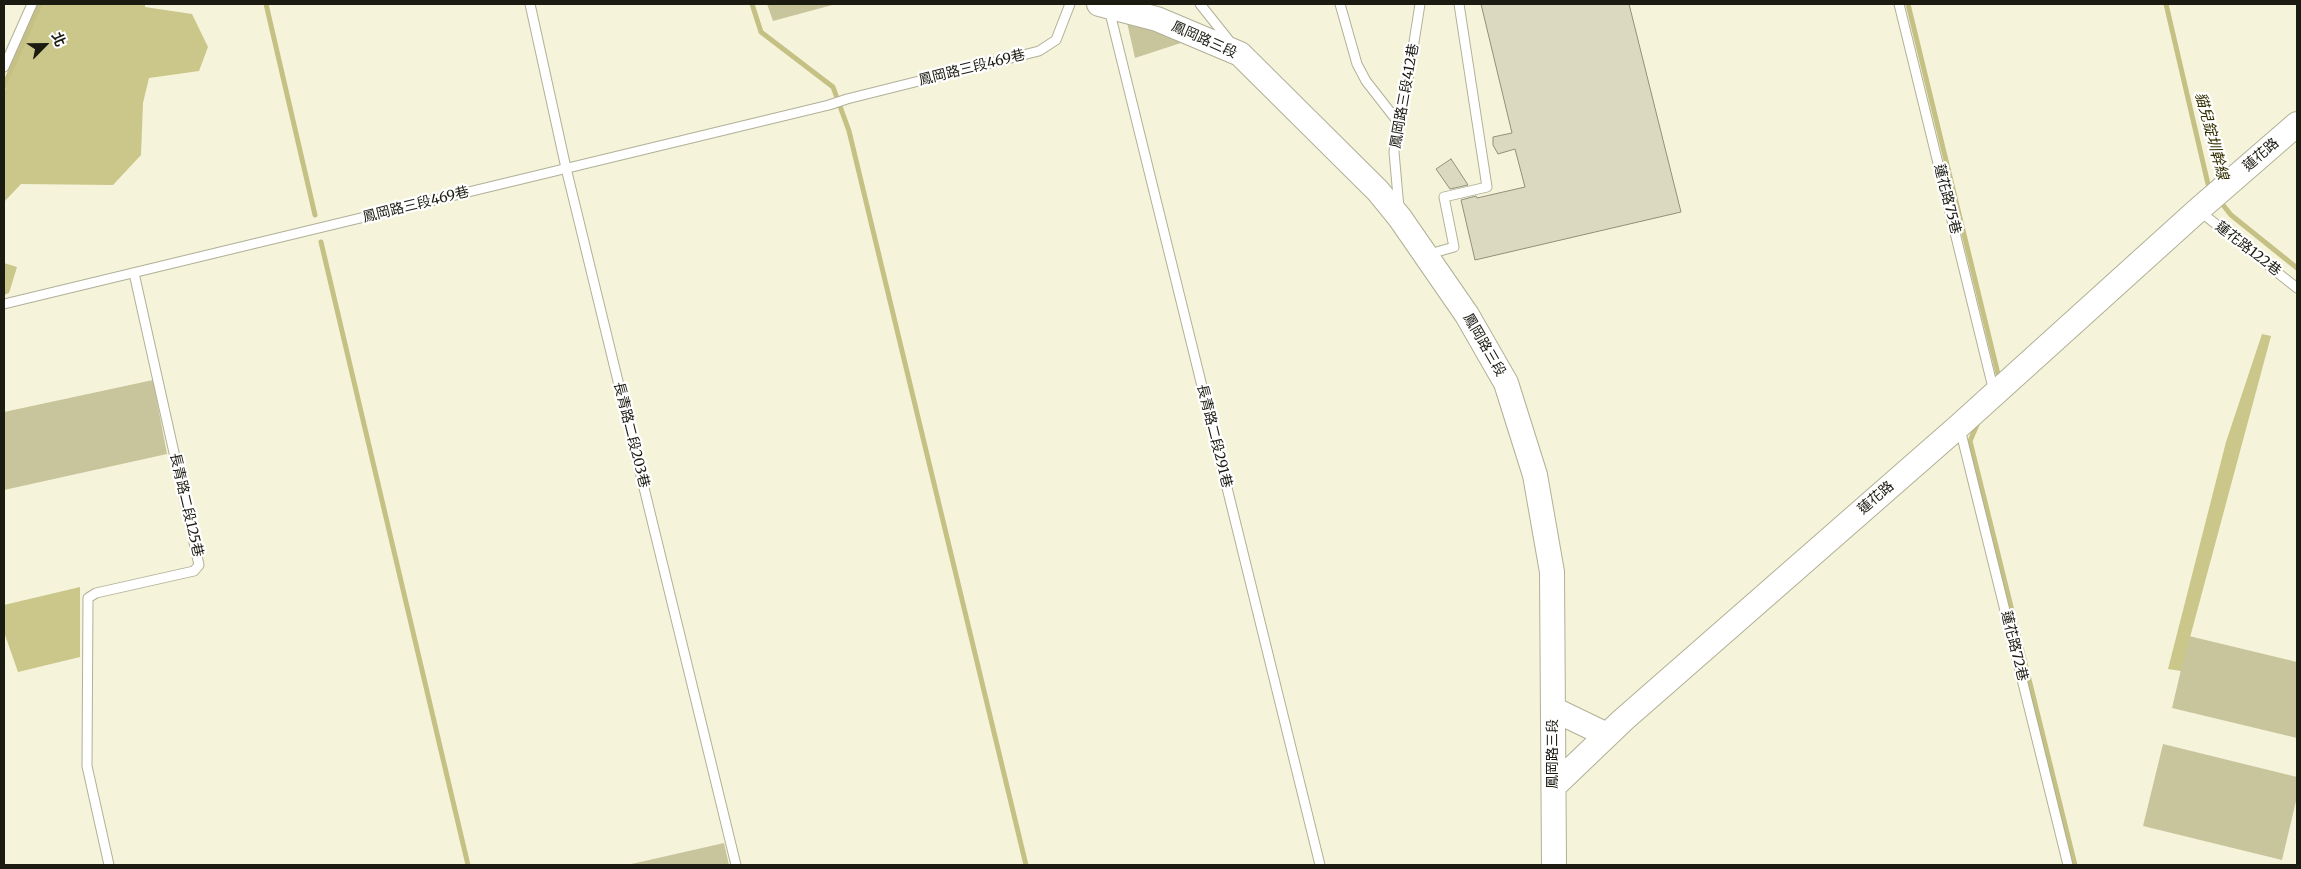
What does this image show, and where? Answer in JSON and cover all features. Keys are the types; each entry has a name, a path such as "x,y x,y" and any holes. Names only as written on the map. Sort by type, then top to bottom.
{"street":[{"name":"鳳岡路三段","path":"1104,5 1157,19 1240,54 1378,191 1400,218 1467,314 1506,383 1535,475 1552,572 1554,865"},
{"name":"蓮花路","path":"1554,786 1607,735 1959,426 2198,210 2297,124"},
{"path":"1553,709 1607,735"}],"lane":[{"path":"4,67 32,4"},
{"name":"長青路二段203巷","path":"530,4 566,168 736,865"},
{"name":"鳳岡路三段469巷","path":"4,304 829,105 1039,51 1056,40 1070,4"},
{"path":"1200,4 1240,54"},
{"path":"1340,4 1357,64 1366,81 1398,122"},
{"name":"鳳岡路三段412巷","path":"1400,218 1394,152 1420,4"},
{"path":"1426,255 1454,247 1444,197 1487,186 1459,4"},
{"name":"蓮花路75巷","path":"1899,4 1995,394"},
{"name":"長青路二段291巷","path":"1104,5 1320,865"},
{"name":"蓮花路122巷","path":"2198,210 2297,288"},
{"name":"長青路二段125巷","path":"109,865 88,766 88,598 96,593 194,571 199,564 134,273"},
{"name":"蓮花路72巷","path":"1959,426 2068,865"}],"shaded area":[{"path":"41,4 145,4 145,7 192,14 208,47 199,71 149,78 143,103 141,155 113,185 21,184 4,202 4,92"},
{"path":"767,4 836,4 773,21"},
{"path":"1126,18 1190,40 1135,58"},
{"path":"4,263 17,267 9,293 4,295"},
{"path":"2262,334 2271,336 2181,671 2168,669 2226,442"},
{"path":"153,380 167,454 4,490 4,412"},
{"path":"80,587 80,657 18,672 4,632 4,605"},
{"path":"2189,636 2297,662 2297,738 2172,708"},
{"path":"2163,744 2297,777 2297,797 2282,860 2143,826"},
{"path":"724,843 729,865 627,865"}],"building":[{"path":"1481,4 1629,4 1681,212 1475,260 1461,200 1525,187 1515,149 1498,154 1493,145 1493,137 1512,133"},
{"path":"1451,159 1468,185 1450,189 1436,169"}],"waterway":[{"path":"4,86 40,4"},
{"path":"266,4 315,215"},
{"path":"752,4 761,32 833,87 849,131 1026,865"},
{"path":"1908,4 1998,374"},
{"name":"貓兒錠圳幹線","path":"2166,4 2208,184 2213,191"},
{"name":"貓兒錠圳幹線","path":"2219,200 2231,215 2297,268"},
{"path":"321,242 468,865"},
{"path":"1979,420 1970,441 2075,865"}]}
